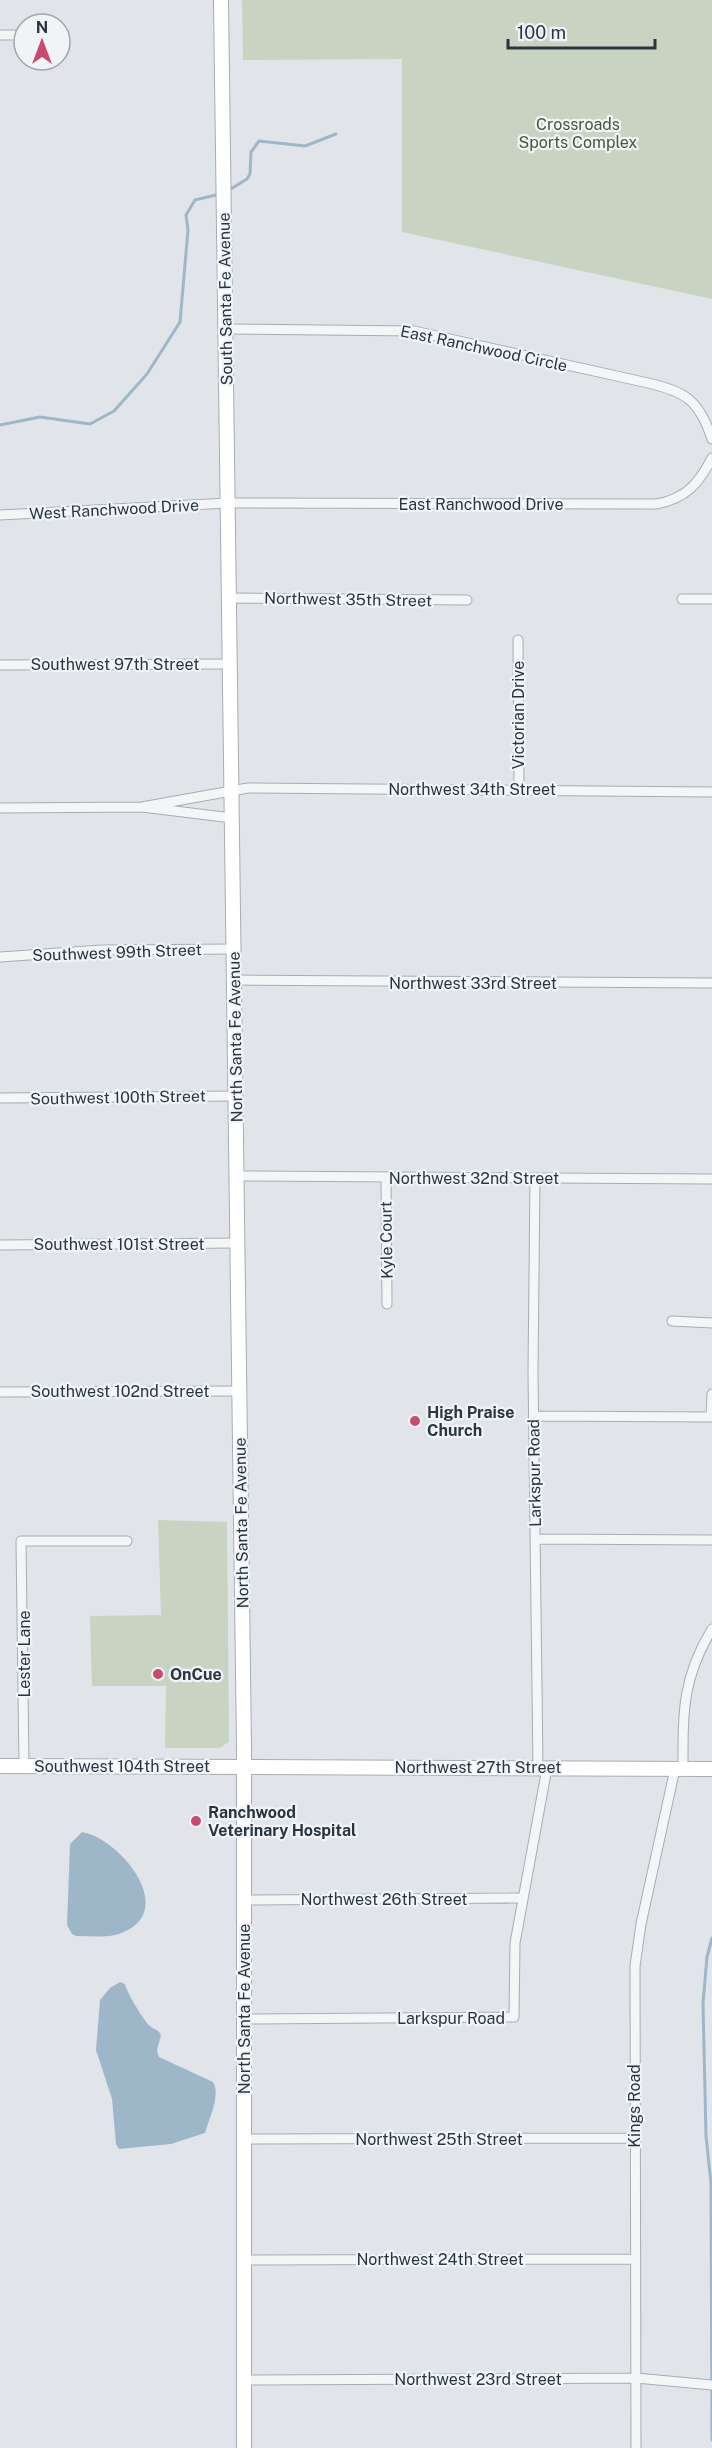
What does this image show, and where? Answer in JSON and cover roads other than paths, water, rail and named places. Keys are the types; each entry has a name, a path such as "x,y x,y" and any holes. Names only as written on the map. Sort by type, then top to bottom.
{"main road":[{"name":"South Santa Fe Avenue","path":"221,0 229,598"},
{"name":"North Santa Fe Avenue","path":"229,598 244,1765 244,2448"},
{"name":"Southwest 104th Street","path":"0,1766 244,1765"},
{"name":"Northwest 27th Street","path":"244,1765 712,1769"}],"street":[{"name":"East Ranchwood Circle","path":"226,329 406,330 671,388 689,398 700,410 712,439"},
{"name":"East Ranchwood Drive","path":"228,503 656,504 678,499 688,493 702,477 712,458"},
{"name":"West Ranchwood Drive","path":"0,515 228,503"},
{"name":"Northwest 35th Street","path":"229,598 467,600"},
{"path":"682,598 712,599"},
{"name":"Victorian Drive","path":"518,640 519,790"},
{"name":"Southwest 97th Street","path":"0,665 230,664"},
{"name":"Northwest 34th Street","path":"142,807 232,791 267,788 712,792"},
{"path":"0,808 142,807 232,818"},
{"name":"Southwest 99th Street","path":"0,957 102,950 234,949"},
{"name":"Northwest 33rd Street","path":"234,980 712,983"},
{"name":"Southwest 100th Street","path":"0,1098 236,1096"},
{"name":"Northwest 32nd Street","path":"237,1176 712,1179"},
{"name":"Kyle Court","path":"386,1177 387,1304"},
{"name":"Larkspur Road","path":"243,2019 514,2017 515,1943 542,1768 535,1539 535,1178"},
{"name":"Southwest 101st Street","path":"0,1245 238,1243"},
{"path":"672,1321 712,1323"},
{"name":"Southwest 102nd Street","path":"0,1392 239,1391"},
{"path":"534,1416 712,1417 712,1394"},
{"path":"535,1539 712,1540"},
{"name":"Lester Lane","path":"24,1766 21,1541 127,1541"},
{"name":"Kings Road","path":"636,2448 634,2138 636,1951 679,1769 688,1680 694,1660 712,1629"},
{"name":"Northwest 26th Street","path":"244,1900 523,1898"},
{"name":"Northwest 25th Street","path":"243,2139 634,2138"},
{"name":"Northwest 24th Street","path":"244,2260 636,2259"},
{"name":"Northwest 23rd Street","path":"244,2380 636,2378 712,2385"}],"water":[{"path":"82,1832 97,1837 112,1847 137,1875 144,1891 145,1906 140,1920 120,1934 76,1936 72,1934 67,1925 70,1844"},
{"path":"120,1982 125,1984 147,2023 161,2035 157,2050 159,2057 213,2082 215,2100 205,2133 171,2144 119,2149 116,2144 112,2099 96,2050 100,2000 110,1988"}],"waterway":[{"path":"229,190 247,179 250,174 251,152 259,141 305,146 336,134"},
{"path":"0,425 40,417 90,424 114,411 147,374 180,322 188,230 186,215 195,200 220,194"},
{"path":"712,1938 707,1957 703,2003 706,2136 711,2183 712,2440"}],"place":[{"name":"High Praise Church","path":"415,1421"},
{"name":"OnCue","path":"158,1674"},
{"name":"Ranchwood Veterinary Hospital","path":"196,1821"}],"park label":[{"name":"Crossroads Sports Complex","path":"578,133"}]}
